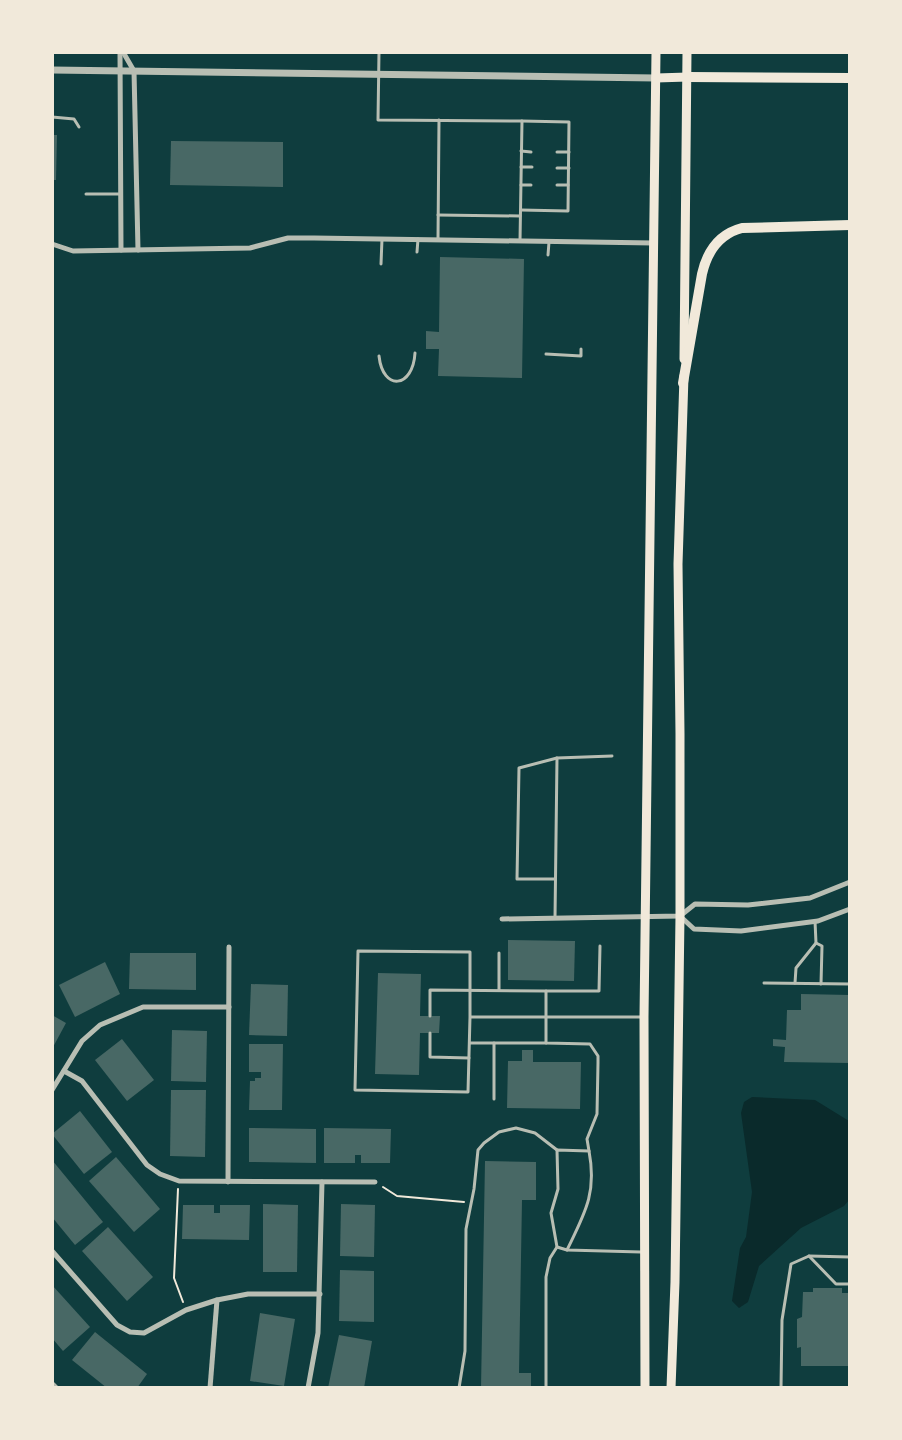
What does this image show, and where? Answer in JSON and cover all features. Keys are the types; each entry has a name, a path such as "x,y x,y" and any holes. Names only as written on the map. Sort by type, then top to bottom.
{"highway":[{"path":"645,1388 644,1017 656,52"},
{"path":"671,1388 675,1282 680,916 677,606 683,383 687,52"},
{"path":"656,78 849,78"},
{"path":"683,383 702,274 707,257 716,244 728,233 742,228 849,225"}],"street":[{"path":"122,52 134,71 138,250"},
{"path":"122,52 120,72 122,250"},
{"path":"52,70 656,78"},
{"path":"52,244 73,250 138,250 250,248 288,238 653,243"},
{"path":"502,919 680,916 694,904 748,905 810,898 849,882"},
{"path":"680,916 694,929 741,931 816,921 849,909"},
{"path":"228,1182 229,947"},
{"path":"52,1090 82,1041 100,1025 143,1007 229,1007"},
{"path":"64,1071 82,1082 147,1165 160,1174 179,1181 375,1182"},
{"path":"308,1388 318,1333 322,1182"},
{"path":"52,1251 117,1325 130,1332 144,1333 186,1310 217,1300 248,1294 320,1294"},
{"path":"210,1388 217,1300"}],"lane":[{"path":"379,52 378,120 569,122 568,211 521,210"},
{"path":"52,117 74,118 79,127"},
{"path":"438,240 439,120"},
{"path":"520,241 522,121"},
{"path":"521,151 531,152"},
{"path":"557,152 569,152"},
{"path":"521,167 532,167"},
{"path":"557,168 569,168"},
{"path":"521,185 531,185"},
{"path":"557,185 568,185"},
{"path":"86,194 121,194"},
{"path":"438,215 520,216"},
{"path":"381,264 382,239"},
{"path":"417,252 418,239"},
{"path":"548,255 549,242"},
{"path":"546,354 580,356 581,349"},
{"path":"379,356 383,374 394,381 407,377 412,372 415,354"},
{"path":"555,879 517,879 519,768 557,758 612,756"},
{"path":"555,918 557,758"},
{"path":"795,983 796,968 816,942 816,921"},
{"path":"816,942 822,945 821,984"},
{"path":"430,1016 430,990 599,991 600,946"},
{"path":"358,951 470,952 470,990 468,1092 355,1090 358,951"},
{"path":"499,953 499,990"},
{"path":"764,982 849,984"},
{"path":"546,991 546,1043"},
{"path":"470,1017 547,1015 644,1017"},
{"path":"430,1033 430,1057 469,1058"},
{"path":"494,1043 494,1100"},
{"path":"469,1044 590,1044 598,1056 597,1114 587,1139 592,1168 590,1199 567,1250"},
{"path":"459,1388 465,1351 466,1229 478,1150 490,1137 516,1128 535,1133 557,1150 589,1151"},
{"path":"546,1388 546,1277 550,1258 557,1247 551,1213 558,1189 557,1150"},
{"path":"557,1247 567,1250 644,1252"},
{"path":"809,1256 836,1284 849,1284"},
{"path":"781,1388 782,1320 791,1264 809,1256 849,1257"}],"path":[{"path":"179,1181 174,1278 186,1310"},
{"path":"375,1182 397,1196 471,1202"}],"water":[{"path":"752,1097 815,1100 849,1121 849,1200 844,1206 801,1228 759,1266 748,1302 739,1308 732,1301 740,1248 746,1237 752,1192 741,1113 744,1102"}],"building":[{"path":"52,135 57,135 56,180 52,180"},
{"path":"171,141 283,142 283,187 170,185"},
{"path":"440,257 524,259 522,378 438,376 439,349 426,349 426,331 439,332"},
{"path":"508,940 575,941 574,981 508,980"},
{"path":"130,953 196,953 196,990 129,989"},
{"path":"105,962 120,994 75,1017 59,985"},
{"path":"378,973 421,974 420,1016 440,1016 439,1033 420,1033 419,1075 375,1074"},
{"path":"251,984 288,985 287,1036 249,1035"},
{"path":"801,994 850,995 850,1063 784,1062 785,1047 773,1046 773,1039 786,1040 787,1010 801,1010"},
{"path":"52,1015 66,1023 52,1049"},
{"path":"172,1030 207,1031 206,1082 171,1081"},
{"path":"122,1039 154,1080 127,1101 95,1060"},
{"path":"249,1044 283,1044 282,1110 249,1110 250,1081 261,1078 261,1072 249,1072"},
{"path":"522,1050 533,1050 533,1062 581,1062 580,1109 507,1108 508,1061 522,1061"},
{"path":"171,1090 206,1090 205,1157 170,1156"},
{"path":"80,1111 112,1152 84,1174 52,1134"},
{"path":"249,1128 316,1129 316,1163 249,1162"},
{"path":"324,1128 391,1129 390,1163 361,1163 361,1155 355,1155 355,1163 324,1163"},
{"path":"116,1157 160,1209 134,1232 89,1181"},
{"path":"52,1160 103,1222 75,1245 52,1217"},
{"path":"485,1161 536,1162 536,1200 522,1200 519,1373 531,1373 531,1388 481,1388"},
{"path":"263,1204 298,1205 297,1272 263,1272"},
{"path":"341,1204 375,1205 374,1257 340,1256"},
{"path":"183,1205 214,1205 214,1213 220,1213 220,1205 250,1205 249,1240 182,1239"},
{"path":"108,1227 153,1277 127,1301 82,1251"},
{"path":"340,1270 374,1271 374,1322 339,1321"},
{"path":"52,1285 90,1327 63,1351 52,1338"},
{"path":"813,1288 842,1288 842,1293 850,1293 850,1366 801,1366 801,1347 797,1348 797,1319 802,1317 803,1292 813,1292"},
{"path":"260,1313 295,1319 284,1386 250,1381"},
{"path":"95,1332 147,1374 137,1388 107,1388 72,1360"},
{"path":"339,1335 372,1341 364,1388 328,1388"}]}
